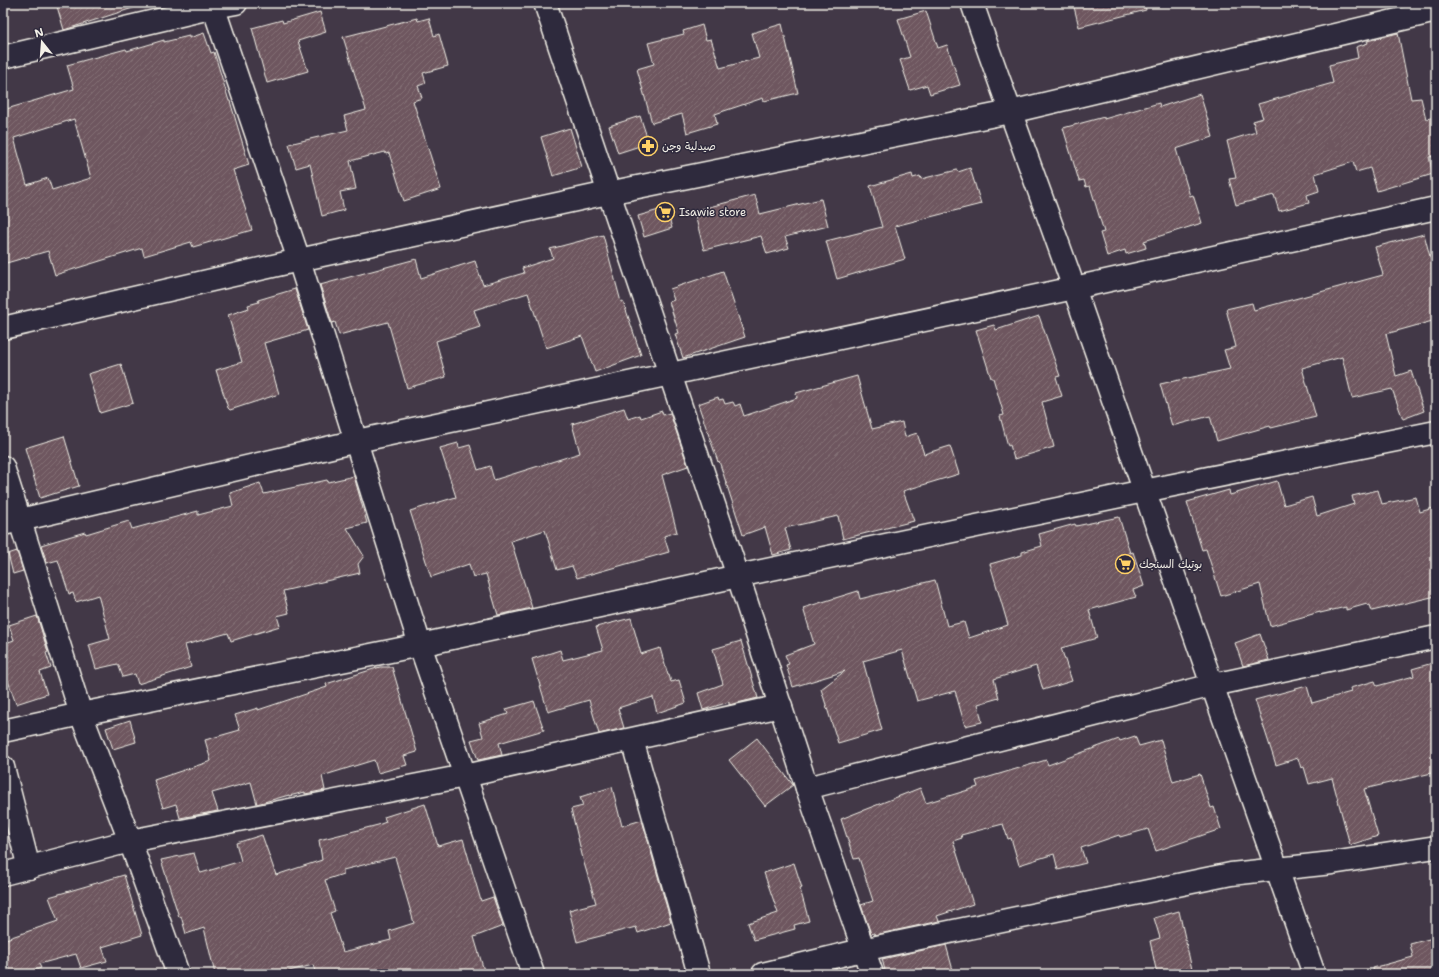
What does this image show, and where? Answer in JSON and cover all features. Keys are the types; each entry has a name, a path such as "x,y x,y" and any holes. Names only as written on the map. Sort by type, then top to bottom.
{"street":[{"path":"3,57 213,5 236,3"},
{"path":"545,3 738,576 807,788 862,950 872,974"},
{"path":"972,3 1074,288 1314,974"},
{"path":"213,5 299,260 420,645 533,974"},
{"path":"3,328 299,260 608,193 1010,112 1436,10"},
{"path":"11,522 357,441 1074,288 1436,208"},
{"path":"3,731 420,645 738,576 1144,491 1436,432"},
{"path":"3,467 11,522 178,974"},
{"path":"807,788 1213,685 1436,636"},
{"path":"3,874 130,841 465,776 781,706"},
{"path":"632,740 698,974"},
{"path":"3,767 29,868"},
{"path":"763,974 862,950 1223,876 1277,868 1332,863 1436,846"}],"building":[{"path":"56,3 136,3 136,7 64,30"},
{"path":"1073,3 1145,3 1146,10 1079,27"},
{"path":"926,11 938,48 947,45 960,85 930,94 927,85 910,90 900,60 910,57 898,19"},
{"path":"320,12 326,32 298,41 308,71 267,83 252,28 282,20 283,23"},
{"path":"417,18 418,21 429,18 434,36 439,34 448,66 423,73 426,83 418,86 422,98 413,101 441,189 404,201 389,153 386,154 385,152 350,161 356,189 340,192 344,210 322,216 310,164 296,168 289,144 348,130 344,116 366,110 343,37"},
{"path":"782,24 798,93 764,101 763,98 715,114 717,124 687,133 682,114 652,123 637,69 654,64 648,43 684,34 683,31 702,25 706,40 711,39 720,68 759,58 752,33"},
{"path":"204,33 211,53 214,52 249,165 233,170 252,230 193,247 191,242 144,256 142,248 55,275 48,251 3,264 3,110 74,89 67,65 126,49 127,51 164,40 164,42 189,36 189,38","holes":["74,119 91,178 52,190 48,178 27,185 14,138"]},
{"path":"1398,33 1411,99 1421,98 1426,119 1436,117 1436,156 1429,157 1433,174 1377,191 1370,168 1356,172 1353,162 1315,174 1319,191 1307,195 1309,203 1279,211 1274,195 1236,205 1229,179 1236,178 1227,141 1256,132 1253,121 1263,118 1258,104 1333,83 1329,65 1358,58 1356,47 1368,43 1367,41"},
{"path":"1200,94 1213,137 1176,149 1190,196 1193,195 1202,223 1144,241 1146,248 1126,254 1125,250 1107,256 1100,233 1104,232 1090,186 1086,187 1084,180 1079,181 1063,128 1104,117 1104,119 1159,103 1160,107"},
{"path":"640,116 649,143 618,153 609,126"},
{"path":"570,128 582,167 553,176 541,137"},
{"path":"970,168 981,204 895,226 905,259 837,279 826,241 882,227 870,186 912,174 913,178 920,176 921,179 957,170 958,172"},
{"path":"755,195 760,214 821,199 828,226 785,237 789,248 767,254 761,236 704,250 694,211"},
{"path":"666,208 672,228 644,237 638,216"},
{"path":"1424,234 1436,279 1436,320 1386,334 1396,376 1411,371 1424,411 1403,419 1392,389 1352,398 1342,357 1302,368 1316,417 1271,428 1270,426 1217,441 1210,416 1172,426 1160,384 1230,369 1224,350 1236,347 1226,309 1252,303 1254,310 1383,275 1375,247"},
{"path":"603,235 621,302 623,301 641,355 595,372 582,336 546,348 528,293 474,310 480,327 436,341 446,377 407,388 388,322 339,335 335,322 332,323 320,285 416,259 421,278 475,261 483,285 524,273 522,268 553,258 550,249"},
{"path":"723,271 745,337 683,358 675,334 679,333 669,302 674,300 670,289"},
{"path":"295,289 308,330 264,343 279,394 230,410 228,408 216,370 242,362 228,315 249,308 248,305 259,302 258,300"},
{"path":"1039,316 1060,376 1056,377 1062,396 1042,402 1054,447 1014,459 1010,445 1008,446 1000,416 1004,415 976,330 994,325 996,330"},
{"path":"121,364 133,403 100,413 88,374"},
{"path":"857,376 872,429 902,422 905,437 917,433 924,454 950,446 959,474 903,491 914,521 843,539 838,516 785,528 791,550 773,555 765,527 743,535 719,461 718,462 698,404 718,397 719,400 723,399 725,404 733,402 735,406 740,404 744,416 797,398 796,393"},
{"path":"624,408 628,419 640,415 641,418 662,411 663,415 670,413 688,466 662,475 677,532 664,536 669,552 577,578 572,566 557,570 545,530 511,541 532,608 498,615 486,574 473,577 469,564 431,577 410,511 456,497 440,448 458,443 459,448 470,445 478,470 490,466 494,480 580,453 572,424"},
{"path":"64,436 79,486 40,498 25,448"},
{"path":"354,476 367,523 347,528 364,556 358,564 360,573 283,591 289,613 277,616 280,626 231,641 228,633 185,645 191,667 138,684 135,674 123,677 118,664 96,669 89,645 110,639 98,595 76,602 73,593 69,594 58,560 47,563 41,545 85,532 86,534 129,521 132,529 198,511 198,515 233,506 230,493 260,483 264,494 327,480 328,482"},
{"path":"1277,481 1284,505 1312,497 1317,516 1354,504 1352,496 1378,490 1382,504 1416,497 1420,512 1436,507 1436,596 1372,611 1370,605 1368,606 1367,604 1346,610 1346,607 1320,612 1270,626 1260,584 1221,596 1206,549 1202,550 1187,502 1229,490 1230,495"},
{"path":"1119,517 1130,553 1133,552 1144,586 1133,590 1136,597 1089,610 1097,638 1061,648 1072,681 1043,690 1036,666 994,679 999,698 978,704 982,722 965,726 955,691 917,701 902,650 863,661 882,730 838,743 821,689 845,671 793,687 786,665 789,664 785,655 814,644 803,608 858,591 860,599 935,580 947,626 964,622 969,638 1008,625 990,564 1022,555 1022,552 1042,546 1039,534 1075,524 1076,526"},
{"path":"17,551 23,571 13,574 8,554"},
{"path":"37,616 48,652 46,653 51,668 40,672 47,694 16,704 3,666 3,644 14,640 9,625"},
{"path":"631,618 641,654 660,648 671,682 679,680 686,703 657,713 653,697 618,708 624,728 599,734 589,700 548,712 532,659 560,650 563,660 603,650 596,627"},
{"path":"1260,634 1269,660 1243,666 1235,643"},
{"path":"741,641 758,698 729,705 729,702 703,710 698,693 723,684 713,649"},
{"path":"1436,662 1436,772 1364,789 1378,836 1350,845 1332,778 1309,784 1304,767 1301,768 1298,758 1276,765 1255,700 1307,686 1312,703 1351,692 1350,688 1375,681 1377,686 1414,676 1412,669"},
{"path":"380,667 392,667 417,752 404,756 407,765 378,773 374,760 322,776 325,790 305,794 305,792 289,795 257,804 251,782 212,793 218,811 180,818 176,804 163,808 154,780 211,761 205,740 240,730 235,715 258,708 258,710 327,687 326,684"},
{"path":"534,701 544,730 499,743 502,755 478,760 471,740 483,737 479,723 508,714 506,709"},
{"path":"130,720 136,742 113,749 106,728"},
{"path":"1135,736 1139,746 1161,740 1173,782 1200,774 1211,808 1214,807 1221,829 1156,851 1148,829 1120,837 1119,835 1081,848 1086,863 1058,870 1054,854 1019,865 1011,838 1008,839 1003,824 961,835 962,838 953,841 973,904 937,916 939,921 875,935 874,933 871,934 861,905 873,901 859,858 854,859 841,819 920,788 926,803 978,787 976,781 1046,760 1048,765 1119,739 1120,741"},
{"path":"757,738 793,785 765,806 729,760"},
{"path":"612,787 622,826 642,820 671,922 638,933 636,927 577,942 569,910 596,903 584,863 571,809 583,806 580,797"},
{"path":"425,804 438,846 463,839 481,901 493,897 503,926 474,937 485,974 316,974 313,965 277,974 215,974 204,928 186,934 161,860 194,853 201,873 241,861 236,843 262,835 276,875 322,860 319,840 378,825 386,822 384,817","holes":["395,857 414,923 389,931 391,940 343,952 330,913 335,911 325,880 343,874 343,870"]},
{"path":"794,863 802,888 800,889 809,921 794,925 795,929 754,940 748,923 778,913 764,873"},
{"path":"124,875 142,935 102,947 107,961 81,968 76,954 39,964 41,968 24,974 3,974 3,940 58,921 49,897"},
{"path":"1179,911 1193,974 1157,974 1150,941 1160,938 1154,918"},
{"path":"1433,938 1436,948 1436,974 1374,974 1373,968 1413,957 1410,944"},
{"path":"946,945 954,974 886,974 882,959"}],"place":[{"name":"صيدلية وجن","path":"648,146"},
{"name":"Isawie store","path":"665,212"},
{"name":"بوتيك السنجك","path":"1125,564"}]}
